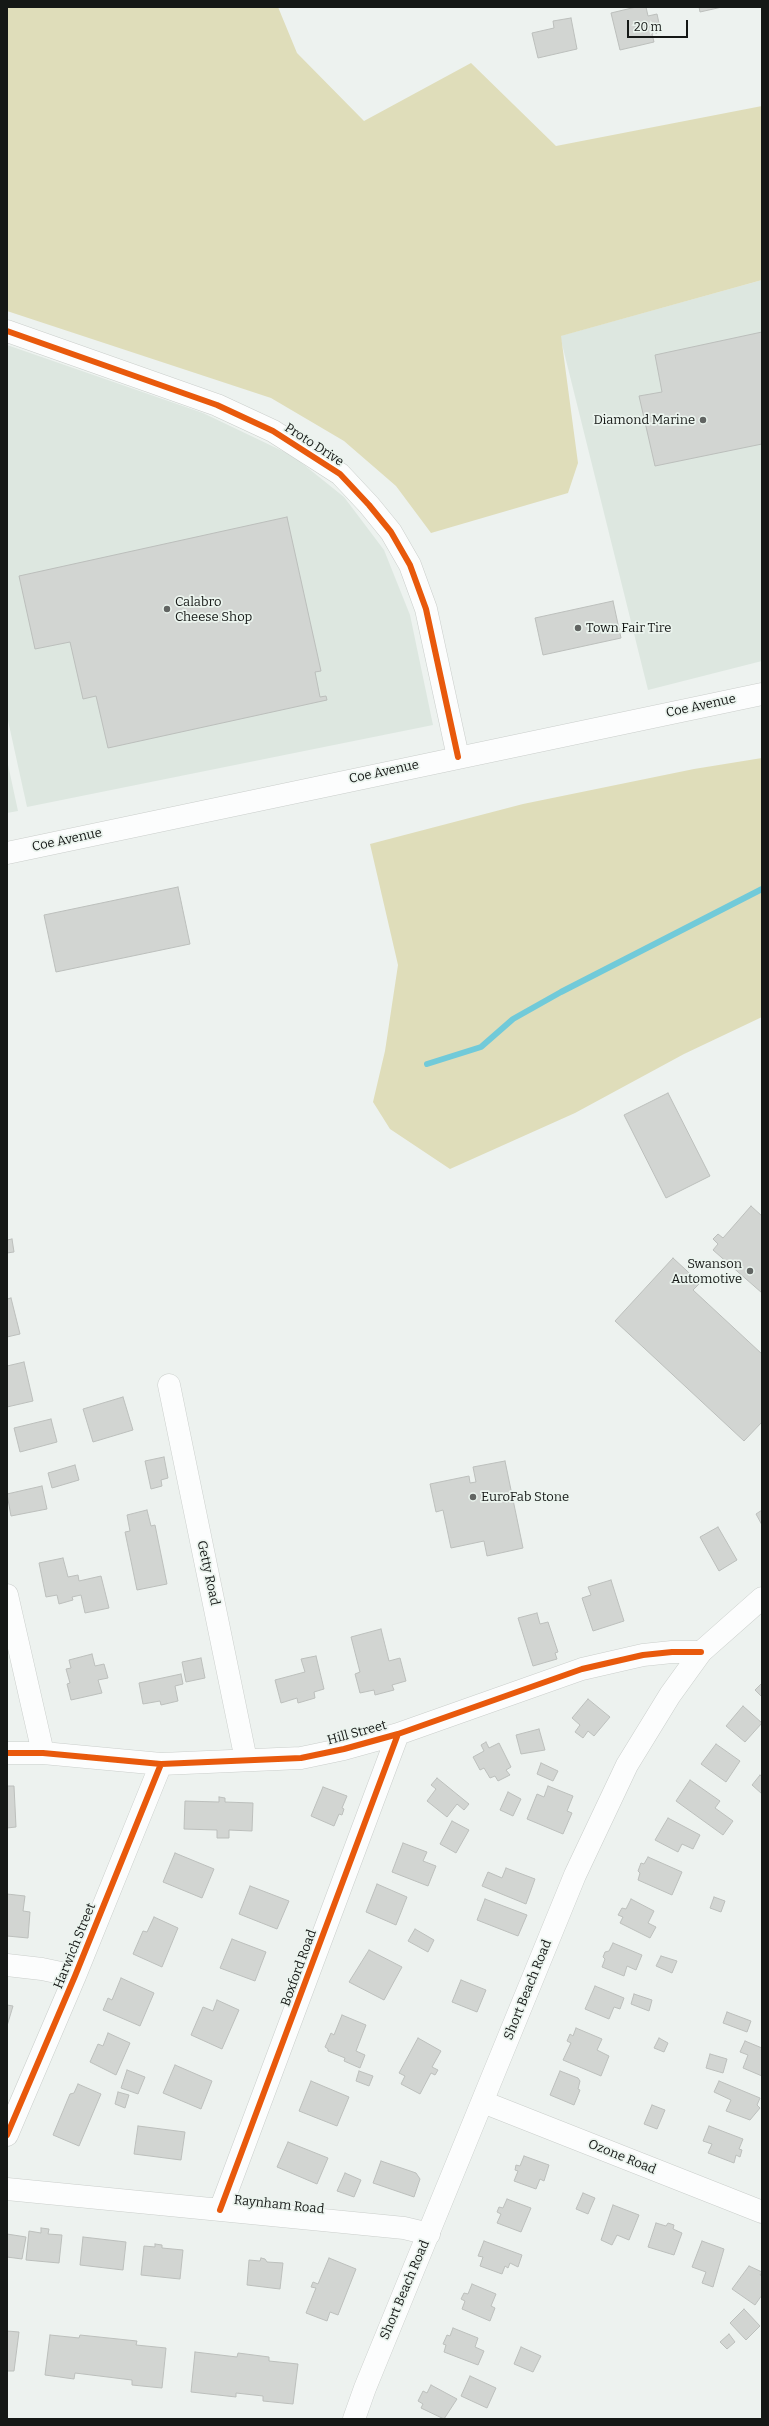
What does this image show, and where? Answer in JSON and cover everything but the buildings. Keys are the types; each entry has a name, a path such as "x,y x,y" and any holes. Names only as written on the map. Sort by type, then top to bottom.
{"street":[{"name":"Proto Drive","path":"7,331 217,405 273,431 340,474 369,505 391,532 410,565 426,609 458,757"},
{"name":"Coe Avenue","path":"7,853 762,694"},
{"name":"Getty Road","path":"169,1385 246,1760"},
{"path":"7,1595 43,1753"},
{"name":"Short Beach Road","path":"354,2419 365,2388 575,1875 627,1765 670,1695 701,1652 762,1598"},
{"name":"Hill Street","path":"7,1753 43,1753 161,1764 301,1758 344,1749 398,1734 582,1670 643,1655 672,1652 701,1652"},
{"name":"Boxford Road","path":"220,2210 398,1734"},
{"name":"Harwich Street","path":"7,2135 75,1976 161,1764"},
{"path":"7,1965 75,1976"},
{"name":"Ozone Road","path":"483,2102 762,2212"},
{"name":"Raynham Road","path":"7,2189 404,2228 429,2234"}],"shaded area":[{"path":"7,7 278,7 297,53 364,121 471,63 556,146 762,106 762,280 561,336 578,463 568,493 431,533 396,486 344,441 271,398 7,311"},
{"path":"762,280 762,661 648,690 560,336"},
{"path":"7,345 203,413 293,456 344,497 384,550 410,615 433,725 27,807 7,716"},
{"path":"762,758 762,1017 684,1054 575,1113 450,1169 390,1129 373,1102 385,1051 398,965 370,844 523,804 694,769"},
{"path":"7,760 18,811 7,813"}],"waterway":[{"path":"427,1064 481,1047 513,1019 561,992 762,889"}],"cycle path":[{"path":"7,331 217,405 273,431 340,474 369,505 391,532 410,565 426,609 458,757"},
{"path":"7,1753 43,1753 161,1764 301,1758 344,1749 398,1734 582,1669 643,1655 672,1652 701,1652"},
{"path":"220,2210 398,1734"},
{"path":"7,2135 75,1976 161,1764"}],"place":[{"name":"Diamond Marine","path":"703,420"},
{"name":"Calabro Cheese Shop","path":"167,609"},
{"name":"Town Fair Tire","path":"578,628"},
{"name":"Swanson Automotive","path":"750,1271"},
{"name":"EuroFab Stone","path":"473,1497"}]}
